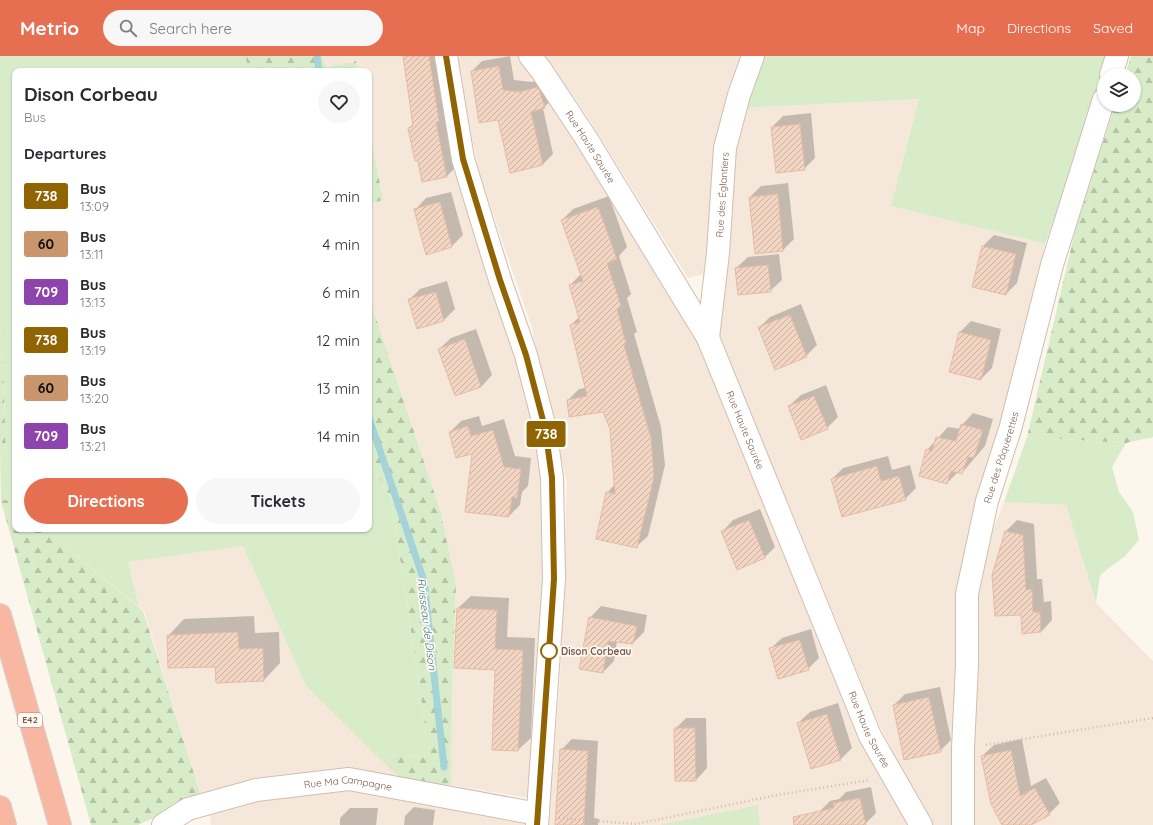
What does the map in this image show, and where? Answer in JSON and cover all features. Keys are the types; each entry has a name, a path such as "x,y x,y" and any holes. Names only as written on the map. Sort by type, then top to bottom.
{"highway":[{"name":"E42","path":"0,615 60,825"},
{"path":"0,807 5,825"}],"street":[{"path":"446,56 463,159 500,280 526,355 545,428 552,478 554,579 538,819"},
{"name":"Rue Haute Saurée","path":"530,56 586,138 708,338 870,736 921,825"},
{"name":"Rue des Églantiers","path":"708,338 718,253 725,148 739,95 753,56"},
{"path":"1113,68 1117,56"},
{"name":"Rue des Pâquerettes","path":"963,825 963,748 967,665 967,594 987,501 1011,426 1052,266 1100,112"},
{"name":"Rue Ma Campagne","path":"163,825 188,809 256,790 349,779 538,819"}],"path":[{"path":"963,748 1153,718"},
{"path":"538,819 558,818 636,824 832,785 894,778"}],"shaded area":[{"path":"323,56 442,56 536,410 546,499 536,746 528,798 451,785 452,688 456,585 441,513 372,306 372,203 383,200 372,143 372,68 357,68 356,61 326,67"},
{"path":"457,56 520,56 558,107 699,339 917,825 760,825 758,805 658,825 548,825 560,679 567,483 531,325 478,170"},
{"path":"545,56 748,56 709,273 688,278 587,116"},
{"path":"919,99 891,206 1045,244 1028,332 979,513 956,825 929,825 876,718 788,502 714,337 726,182 743,108"},
{"path":"1004,502 1066,505 1096,603 1153,661 1153,825 970,825 974,578"},
{"path":"243,546 306,686 404,781 201,796 144,611 139,607 128,562"},
{"path":"351,790 530,823 530,825 211,825 209,808 280,791"}],"green space":[{"path":"0,56 246,56 248,68 12,68 12,499 1,501 0,450 6,452 2,344 0,331"},
{"path":"246,56 323,56 326,67 356,61 357,68 248,68"},
{"path":"761,56 1111,56 1107,68 1097,68 1097,96 1045,244 891,206 919,99 743,108"},
{"path":"1131,56 1153,56 1153,437 1126,443 1027,437 1076,227 1113,112 1141,112 1141,68 1127,68"},
{"path":"372,143 383,200 372,203"},
{"path":"372,306 441,513 456,585 452,688 451,785 404,781 374,753 430,757 391,498 372,466"},
{"path":"0,331 2,344 6,452 0,450"},
{"path":"1027,437 1126,443 1112,467 1119,492 1133,512 1139,540 1125,556 1100,575 1096,603 1066,505 1004,502"},
{"path":"372,466 391,498 430,757 374,753 306,686 243,546 128,562 139,607 56,539 52,532 372,532"},
{"path":"12,499 12,532 52,532 56,539 143,611 201,796 138,825 91,825 1,501"},
{"path":"758,805 760,825 658,825"}],"building":[{"path":"403,56 429,56 439,121 436,122 447,177 422,182 418,161 415,161 408,128 413,126"},
{"path":"499,66 503,90 520,92 537,87 539,89 545,108 531,112 543,165 510,173 498,120 479,123 471,71"},
{"path":"800,124 805,170 776,173 771,127"},
{"path":"778,194 783,251 755,254 749,197"},
{"path":"440,202 452,247 426,255 414,209"},
{"path":"598,207 617,259 607,263 621,306 617,309 626,344 624,345 651,438 654,477 637,548 596,539 606,492 615,494 610,429 603,412 569,417 567,400 587,396 570,325 580,322 569,285 583,281 561,220"},
{"path":"982,246 1016,254 1006,295 972,287"},
{"path":"768,265 771,292 738,295 735,268"},
{"path":"436,292 444,321 417,329 408,299"},
{"path":"790,315 807,357 775,370 758,327"},
{"path":"959,332 991,340 981,380 949,372"},
{"path":"465,339 481,387 455,396 438,349"},
{"path":"814,396 828,429 801,440 788,406"},
{"path":"961,424 983,430 974,458 968,457 962,474 951,471 947,484 919,476 926,449 932,451 936,437 956,441"},
{"path":"468,426 471,436 493,430 504,467 521,469 517,498 512,497 509,517 465,512 472,454 456,458 449,432"},
{"path":"877,466 881,481 899,476 906,500 842,517 831,479"},
{"path":"749,520 765,558 737,570 721,531"},
{"path":"1005,531 1023,535 1026,590 1032,589 1033,612 1040,612 1041,632 1022,634 1021,615 995,616 992,575"},
{"path":"457,608 497,610 495,649 523,650 518,751 492,750 495,670 454,668"},
{"path":"589,617 637,626 633,644 608,641 603,673 579,669"},
{"path":"238,632 239,649 263,648 264,681 216,683 215,667 168,668 167,635"},
{"path":"800,640 809,670 778,679 769,648"},
{"path":"929,697 941,752 904,760 893,705"},
{"path":"827,714 841,760 811,769 797,723"},
{"path":"674,728 695,728 696,781 675,781"},
{"path":"560,749 588,751 584,825 555,825"},
{"path":"1011,750 1020,796 1035,788 1050,815 1031,825 1002,825 991,804 981,756"},
{"path":"860,798 866,825 794,825 793,817 834,808 833,803"}],"waterway":[{"name":"Ruisseau de Dison","path":"317,56 319,68"},
{"name":"Ruisseau de Dison","path":"372,427 424,581 444,767"}],"bus line":[{"name":"738","path":"446,56 463,159 500,280 526,355 545,428 552,478 554,579 537,825"}],"place":[{"name":"Dison Corbeau","path":"549,651"}]}
